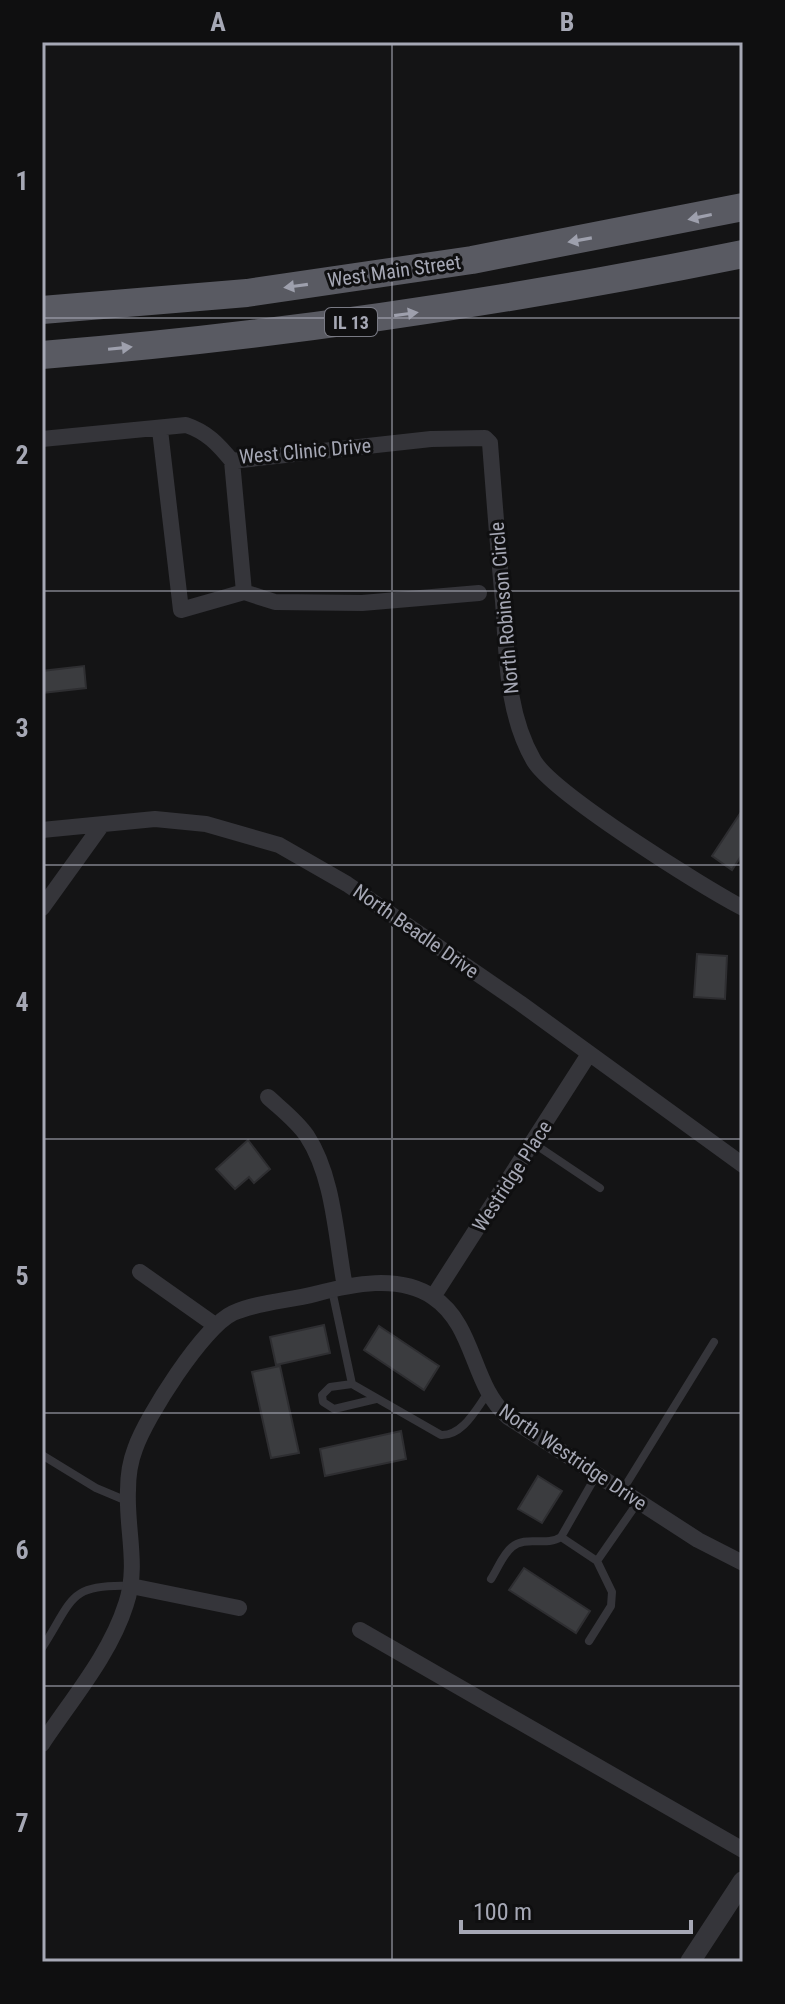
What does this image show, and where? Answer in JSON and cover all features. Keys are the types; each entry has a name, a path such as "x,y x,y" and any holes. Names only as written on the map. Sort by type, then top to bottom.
{"highway":[{"name":"West Main Street","path":"42,310 247,293 472,260 743,207"},
{"name":"IL 13","path":"42,355 320,326 461,305 743,254"}],"street":[{"name":"West Clinic Drive","path":"42,439 160,430 186,425 200,430 232,461 431,439 485,438"},
{"path":"160,430 181,610 244,592 275,602 362,603 479,593"},
{"name":"North Robinson Circle","path":"485,438 490,443 507,670 522,736 536,764 561,788 638,842 743,908"},
{"path":"232,461 244,592"},
{"name":"North Beadle Drive","path":"42,830 155,819 206,824 279,845 347,884 743,1165"},
{"path":"42,908 101,826"},
{"name":"Westridge Place","path":"433,1297 589,1054"},
{"path":"268,1097 306,1135 313,1147 329,1201 338,1288"},
{"path":"140,1272 215,1325"},
{"name":"North Westridge Drive","path":"128,1493 143,1432 215,1325 251,1307 338,1288 367,1283 401,1285 433,1297 452,1314 464,1333 494,1405 508,1417 698,1540 743,1563"},
{"path":"42,1744 108,1642 126,1605 133,1555 128,1493"},
{"path":"131,1586 239,1608"},
{"path":"360,1630 743,1850"},
{"path":"690,1962 743,1881"}],"lane":[{"path":"533,1143 600,1188"},
{"path":"338,1288 352,1384"},
{"path":"622,1491 714,1342"},
{"path":"376,1399 334,1409 323,1402 322,1395 330,1387 352,1384 431,1432 451,1435 488,1392"},
{"path":"42,1455 96,1488 128,1493"},
{"path":"491,1579 511,1547 525,1541 554,1542 561,1537 597,1474"},
{"path":"597,1561 638,1501"},
{"path":"561,1537 597,1561 614,1600 589,1641"},
{"path":"42,1648 77,1594 93,1585 131,1586"}],"building":[{"path":"84,666 86,688 43,693 42,671"},
{"path":"743,809 743,853 732,870 712,856"},
{"path":"697,954 727,956 725,999 694,997"},
{"path":"248,1140 270,1169 254,1183 249,1177 235,1189 216,1169"},
{"path":"324,1325 330,1353 276,1365 270,1337"},
{"path":"379,1326 439,1366 424,1390 364,1350"},
{"path":"280,1366 299,1453 271,1458 252,1372"},
{"path":"401,1431 406,1459 325,1476 320,1449"},
{"path":"538,1476 562,1491 542,1523 518,1509"},
{"path":"524,1568 590,1611 576,1633 509,1590"}]}
